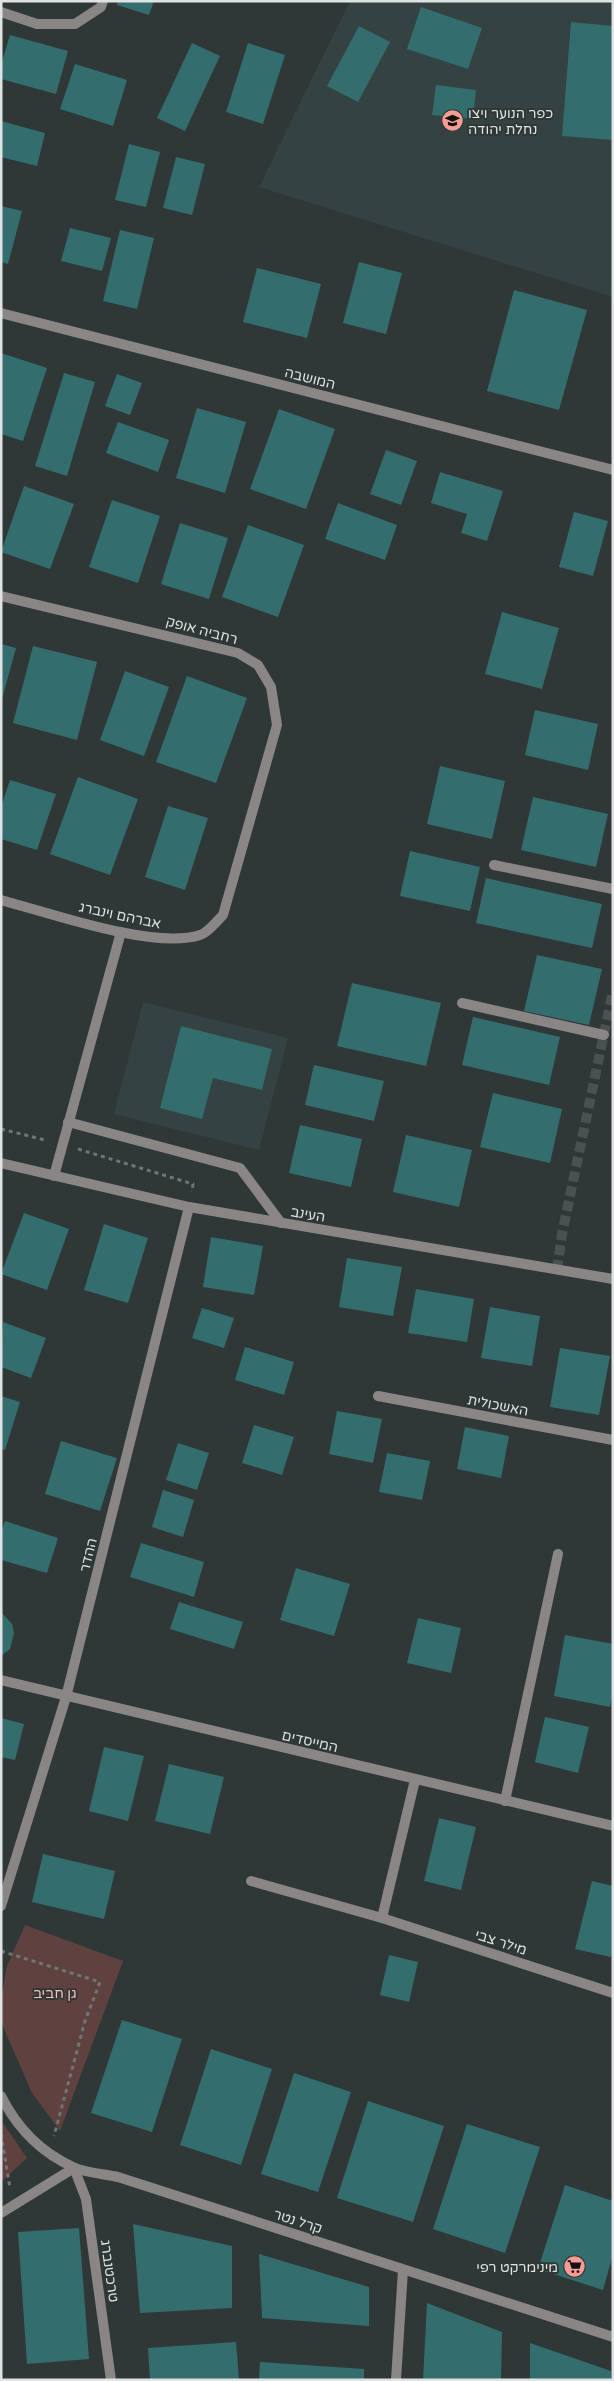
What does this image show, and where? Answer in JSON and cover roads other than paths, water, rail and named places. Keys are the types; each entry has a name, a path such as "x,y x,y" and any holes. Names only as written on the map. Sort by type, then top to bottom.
{"street":[{"path":"1,12 37,24 75,24 101,7 103,1"},
{"name":"המושבה","path":"1,313 613,470"},
{"name":"רחביה אופק","path":"1,596 207,644 238,653 258,665 270,687 277,725 249,826"},
{"name":"אברהם וינברג","path":"1,900 121,932 165,940 202,935 223,915 249,826"},
{"path":"494,865 613,889"},
{"path":"54,1176 121,932"},
{"path":"462,1003 604,1035"},
{"path":"68,1122 240,1168 281,1223"},
{"name":"העינב","path":"1,1163 189,1207 613,1279"},
{"name":"ההדר","path":"1,1906 66,1697 189,1207"},
{"name":"האשכולית","path":"378,1396 613,1440"},
{"path":"505,1801 558,1554"},
{"name":"המייסדים","path":"1,1680 613,1826"},
{"path":"382,1918 415,1780"},
{"name":"מילר צבי","path":"251,1881 382,1918 613,1992"},
{"name":"קרל נטר","path":"1,2096 8,2109 37,2147 74,2168 118,2177 613,2337"},
{"path":"1,2213 74,2168"},
{"name":"טרכטנברג","path":"74,2168 86,2199 111,2380"},
{"path":"396,2380 403,2270"}],"tunnel":[{"path":"557,1270 562,1234 613,991"}],"place":[{"name":"כפר הנוער ויצו נחלת יהודה","path":"452,121"},
{"name":"מינימרקט רפי","path":"574,2267"}],"park label":[{"name":"גן חביב","path":"55,1993"}]}
